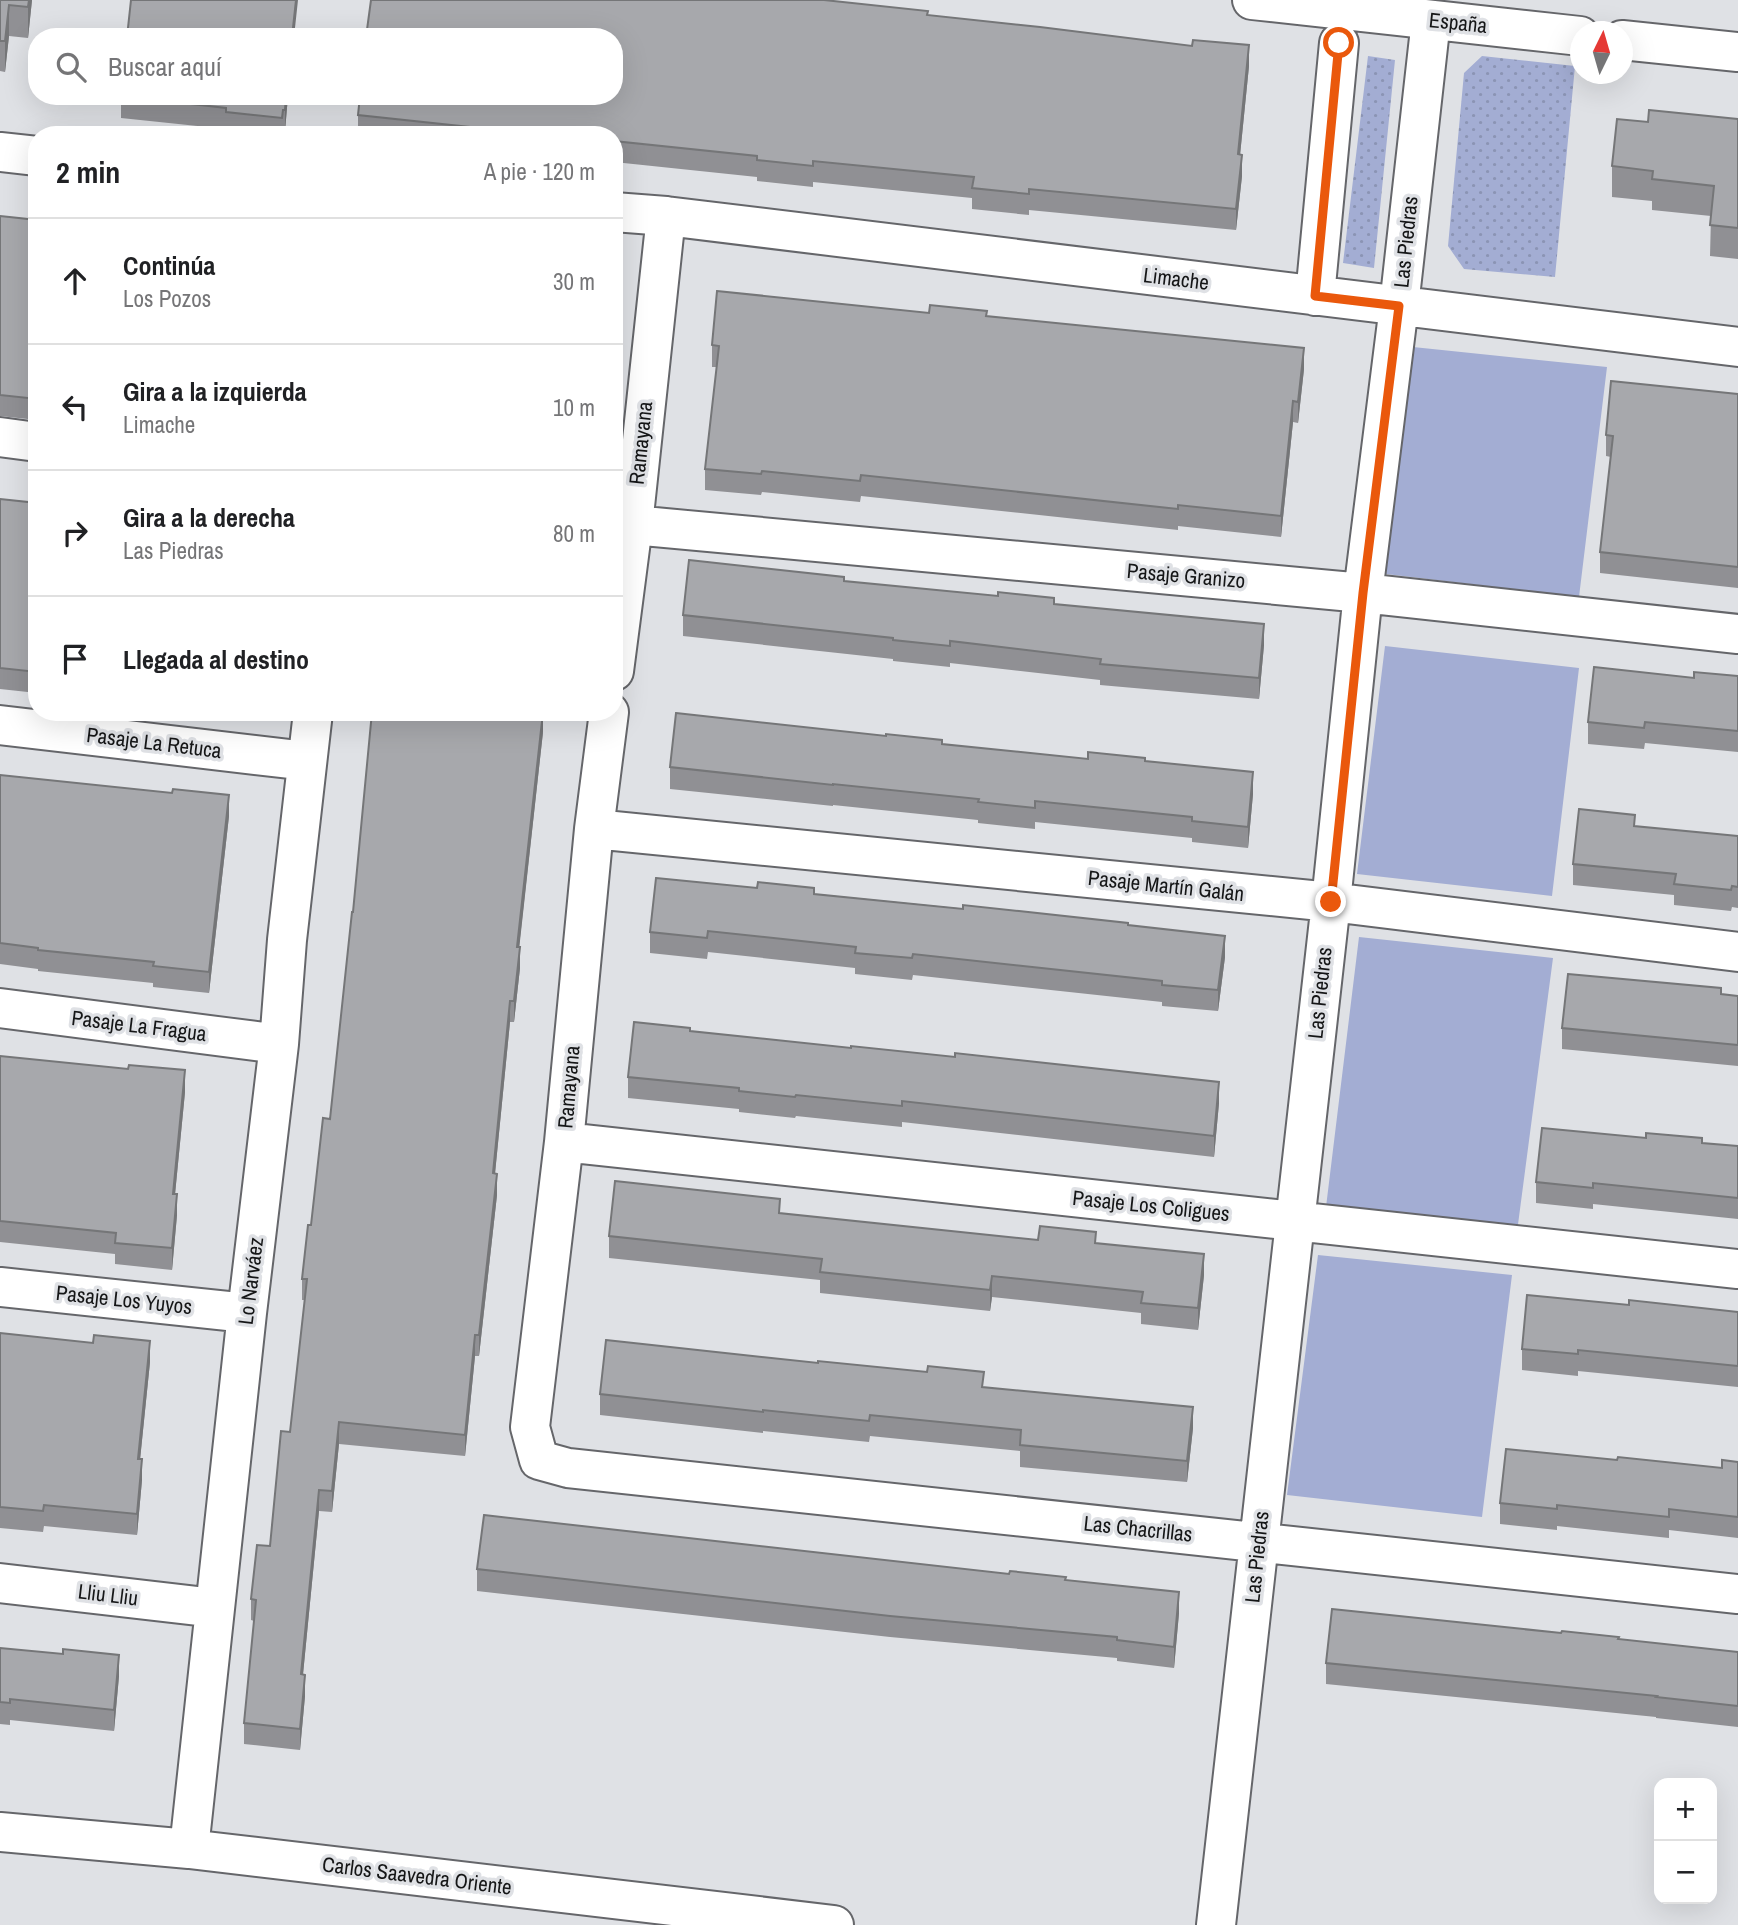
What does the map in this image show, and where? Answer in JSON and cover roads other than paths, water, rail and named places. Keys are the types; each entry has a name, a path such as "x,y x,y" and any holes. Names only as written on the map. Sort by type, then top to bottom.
{"street":[{"name":"España","path":"1252,0 1420,13 1570,35"},
{"name":"Las Piedras","path":"1216,1925 1363,593 1399,306 1420,13"},
{"path":"1633,41 1738,52"},
{"path":"1315,296 1339,43"},
{"path":"0,152 28,155"},
{"name":"Limache","path":"623,213 1738,347"},
{"name":"Ramayana","path":"623,602 666,216"},
{"path":"0,437 28,441"},
{"name":"Pasaje Granizo","path":"633,525 1363,593 1738,634"},
{"name":"Lo Narváez","path":"189,1849 279,1044 287,940 312,721"},
{"name":"Ramayana","path":"539,1460 530,1427 564,1142 594,829 608,721"},
{"name":"Pasaje La Retuca","path":"0,725 307,761"},
{"name":"Pasaje Martín Galán","path":"594,829 1331,902 1738,952"},
{"name":"Pasaje La Fragua","path":"0,1008 279,1044"},
{"name":"Pasaje Los Coligues","path":"564,1142 1738,1269"},
{"name":"Pasaje Los Yuyos","path":"0,1287 247,1313"},
{"name":"Las Chacrillas","path":"539,1460 568,1468 1738,1594"},
{"name":"Lliu Lliu","path":"0,1583 215,1608"},
{"name":"Carlos Saavedra Oriente","path":"0,1832 189,1849 834,1925"}]}
